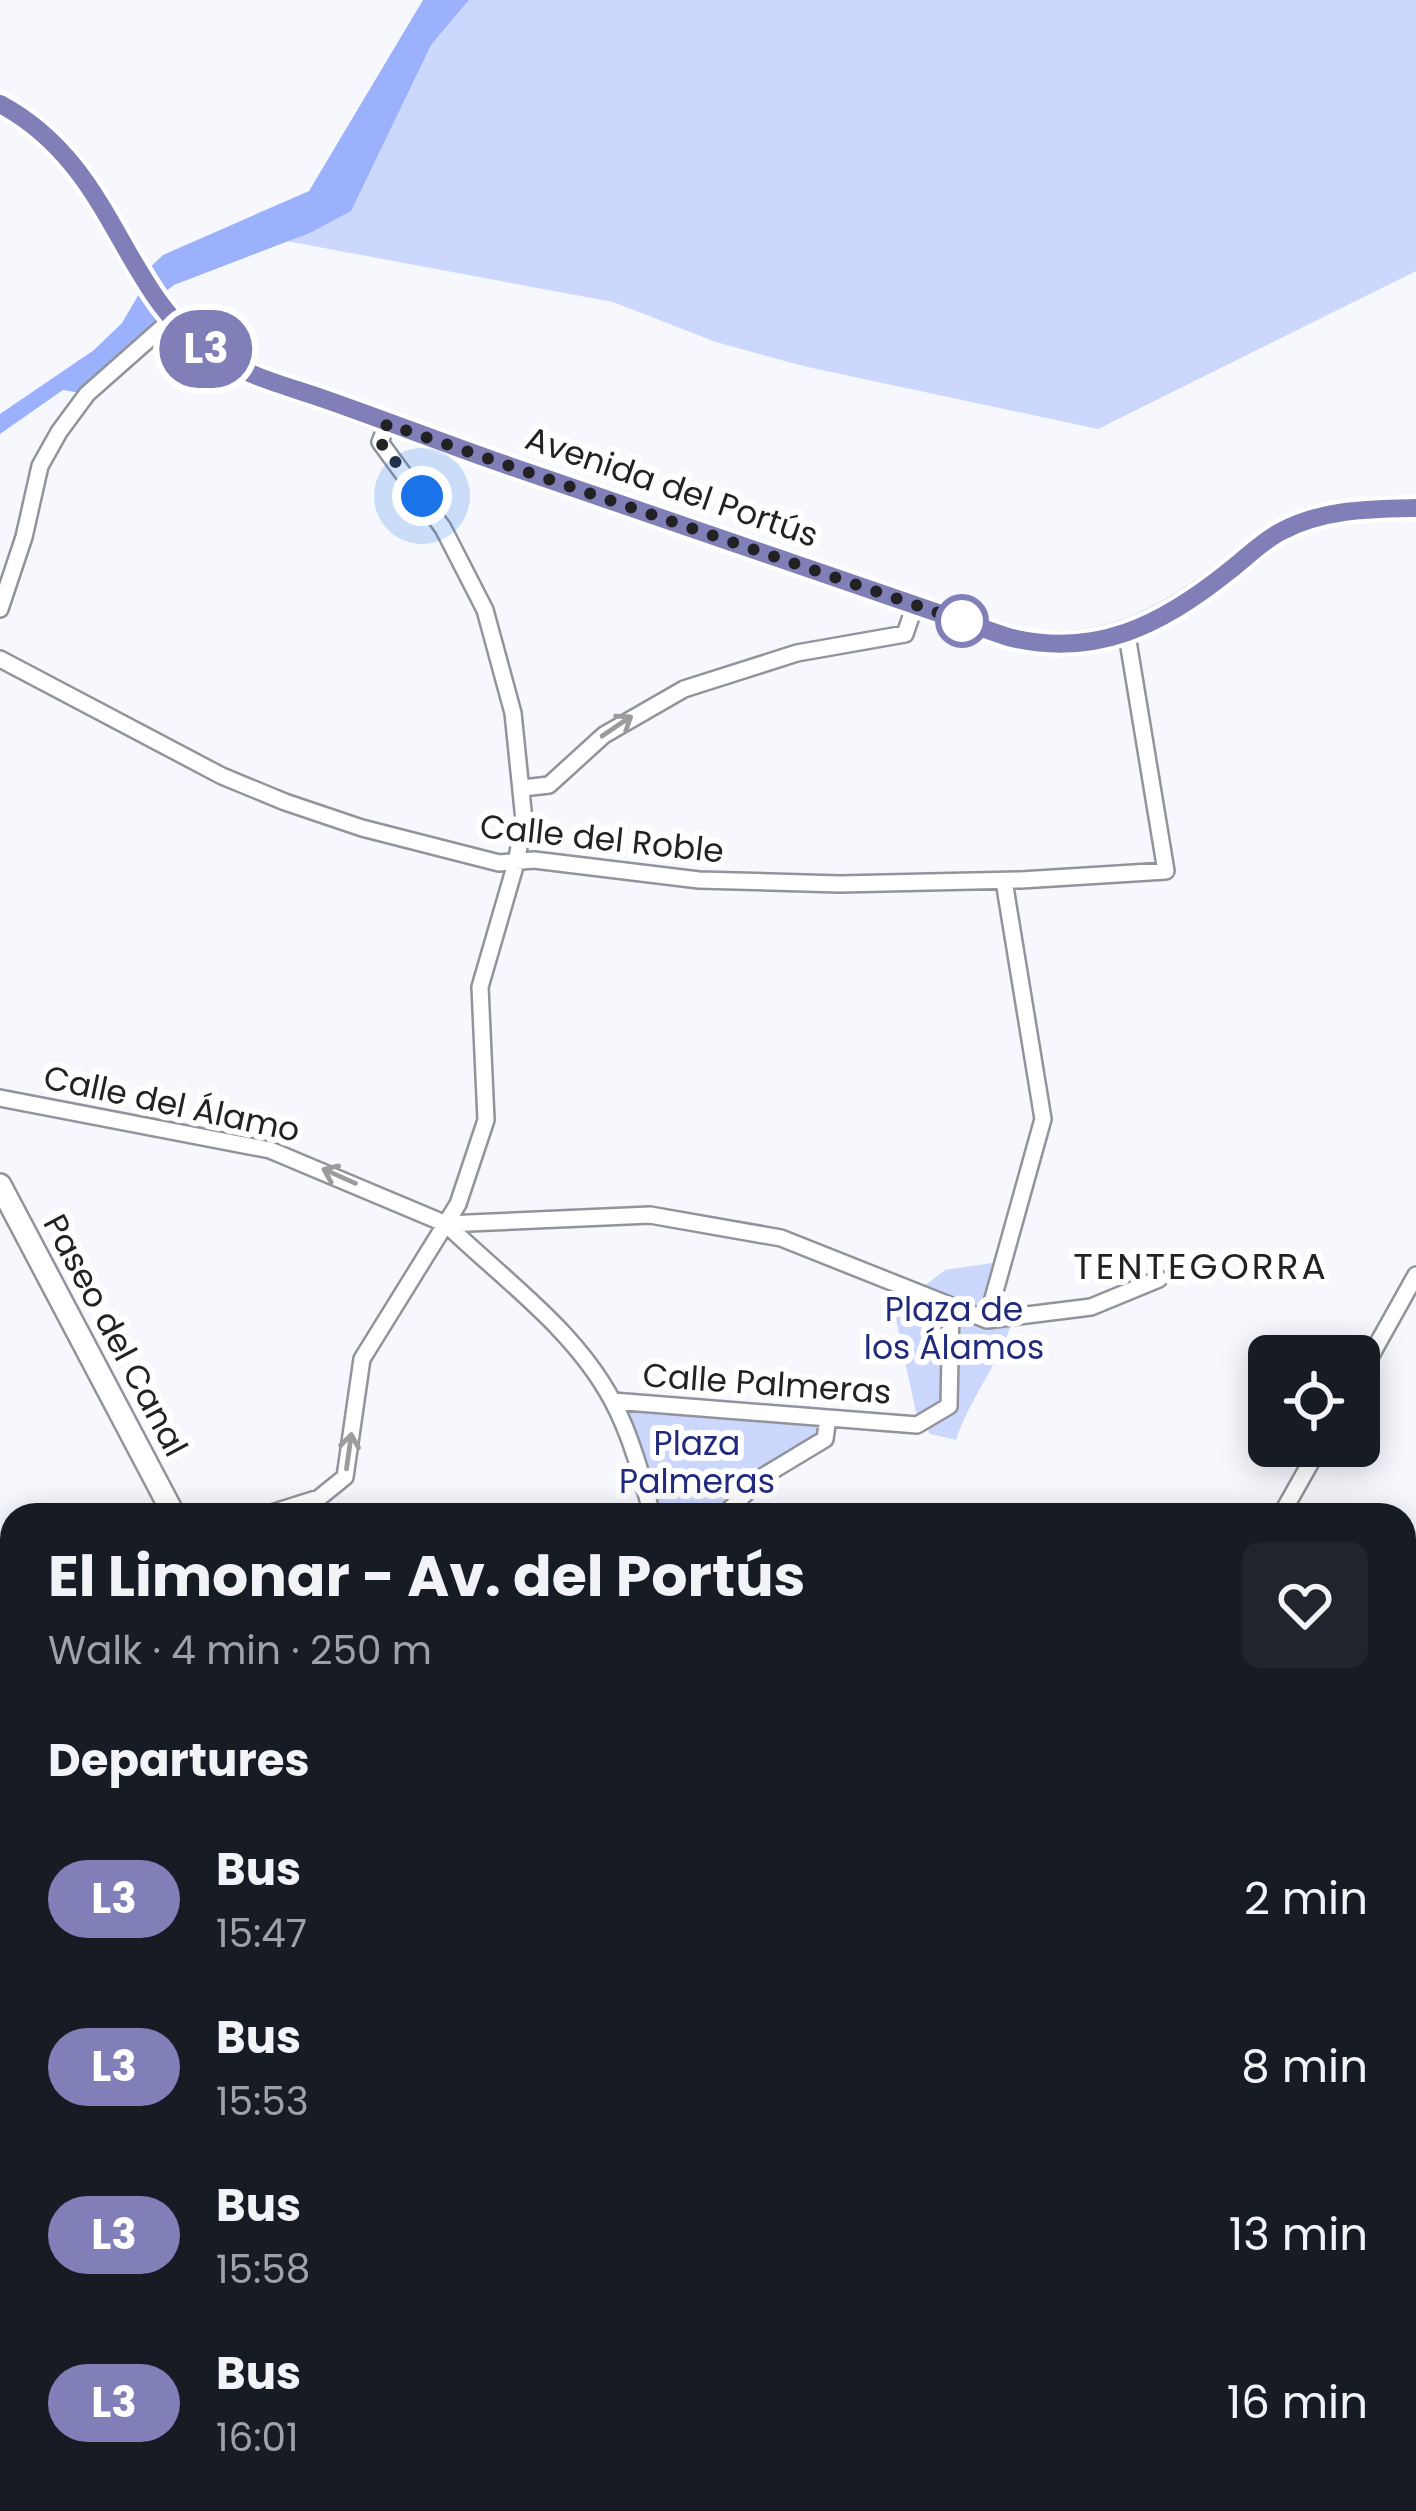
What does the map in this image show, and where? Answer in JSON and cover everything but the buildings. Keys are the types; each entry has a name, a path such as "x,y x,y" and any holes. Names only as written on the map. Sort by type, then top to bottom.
{"main road":[{"name":"Avenida del Portús","path":"0,104 35,125 69,156 173,318 200,345 240,369 387,424 1041,644 1088,644 1127,635 1171,612 1263,543 1301,522 1364,509 1416,508"},
{"name":"Paseo del Canal","path":"0,1186 167,1503"}],"street":[{"path":"0,609 25,537 40,466 58,432 87,394 173,318"},
{"path":"303,1503 319,1498 345,1477 362,1359 458,1204 486,1120 480,987 524,820 513,712 485,610 443,528 380,442 387,424"},
{"path":"523,788 550,785 604,735 653,703 748,666 904,634 915,605"},
{"name":"Calle del Roble","path":"0,659 222,776 285,802 362,828 500,863 534,860 699,880 1004,881 1166,871 1127,635"},
{"path":"1004,881 1043,1119 987,1320 1091,1307 1159,1279"},
{"name":"Calle del Álamo","path":"0,1098 257,1146 322,1168 446,1224 605,1214 691,1220 781,1238 987,1320"},
{"path":"446,1224 572,1343 613,1401 648,1503"},
{"path":"1380,1339 1416,1275"},
{"name":"Calle Palmeras","path":"613,1401 917,1425 949,1406 951,1309"},
{"path":"736,1503 762,1477 825,1439 828,1418"},
{"path":"1288,1503 1308,1467"}],"green space":[{"path":"469,0 1416,0 1416,271 1098,429 803,366 716,342 613,302 281,240 312,232 403,98 431,45"},
{"name":"Plaza de los Álamos","path":"992,1263 1005,1299 1015,1309 1010,1326 956,1440 930,1434 916,1412 890,1292 923,1287 945,1270"},
{"name":"Plaza Palmeras","path":"613,1401 828,1418 825,1439 740,1503 648,1503"}],"water":[{"path":"423,0 469,0 431,45 351,211 312,232 174,285 157,298 173,318 87,394 63,390 0,434 0,414 94,350 122,323 139,294 143,274 163,255 309,191"}],"bus line":[{"name":"L3","path":"0,104 35,125 69,156 100,199 157,298 189,335 216,356 387,424 1008,637 1057,645 1116,639 1150,625 1279,532 1301,522 1364,509 1416,508"}],"district":[{"name":"TENTEGORRA","path":"1201,1266"}],"route":[{"path":"422,496 380,442 387,424 977,626 962,621"}]}
